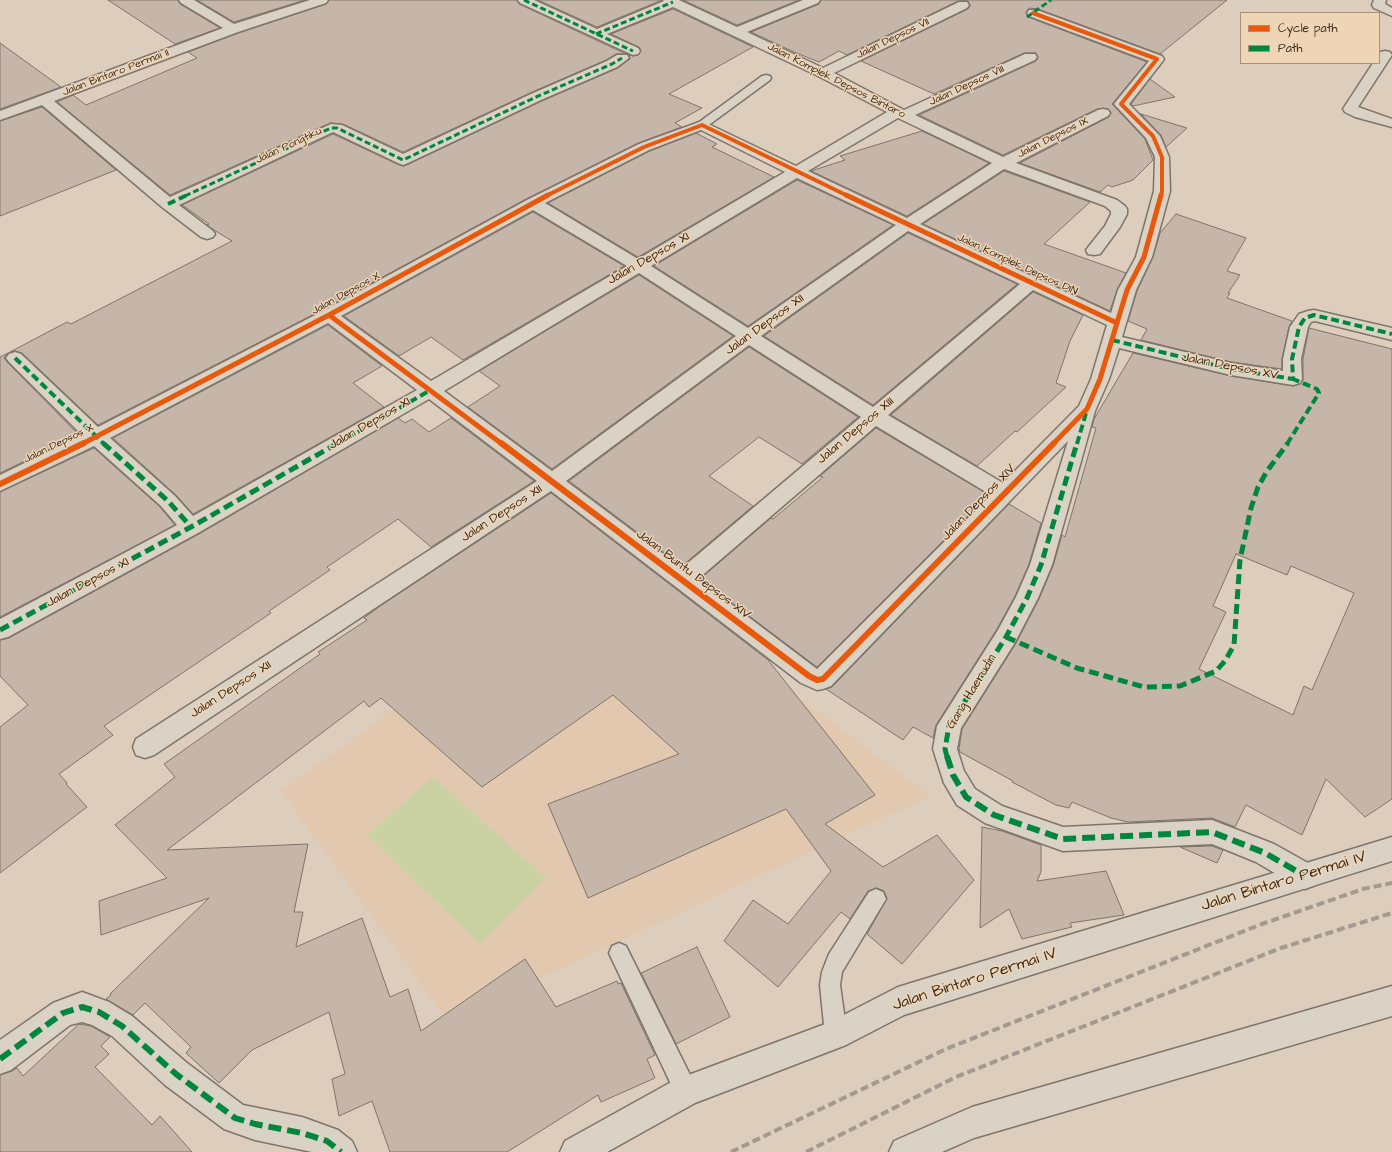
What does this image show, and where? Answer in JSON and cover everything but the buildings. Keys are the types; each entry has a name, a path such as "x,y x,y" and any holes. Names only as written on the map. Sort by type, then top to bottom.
{"street":[{"path":"184,0 233,29"},
{"name":"Jalan Bintaro Permai II","path":"0,116 233,29 322,0"},
{"path":"524,0 596,34 671,1"},
{"path":"736,32 814,0"},
{"name":"Jalan Depsos XIV","path":"824,679 1087,409 1100,379 1127,290 1144,257 1162,191 1162,157 1153,136 1121,104 1157,59 1030,15 1051,0"},
{"path":"1380,0 1378,5 1392,12"},
{"name":"Jalan Komplek Depsos Bintaro","path":"671,1 823,73 900,114 1003,163 1111,203 1119,209 1119,214 1112,227 1094,250"},
{"name":"Jalan Depsos VII","path":"823,73 963,4"},
{"name":"Jalan Pongtiku","path":"168,204 331,128 337,128 403,160 612,64 628,54 596,34"},
{"path":"1380,63 1385,55"},
{"name":"Jalan Depsos VIII","path":"797,172 900,114 1030,57"},
{"path":"1379,64 1350,109 1360,114 1392,123"},
{"path":"45,100 168,204 207,234"},
{"name":"Jalan Depsos IX","path":"908,224 1003,163 1103,113"},
{"name":"Jalan Komplek Depsos DIN","path":"702,125 797,172 1031,283 1114,331"},
{"name":"Jalan Depsos X","path":"0,484 96,437 329,315 533,203 644,147 702,125"},
{"name":"Jalan Depsos XI","path":"0,630 191,527 429,391 637,265 797,172"},
{"path":"533,203 637,265 874,416 1004,493"},
{"name":"Jalan Depsos XII","path":"145,747 552,481 749,336 908,224"},
{"name":"Jalan Depsos XIII","path":"682,580 1031,283"},
{"name":"Jalan Buntu Depsos XIV","path":"329,315 429,391 552,481 809,676 817,680 824,679"},
{"name":"Jalan Depsos XV","path":"1114,331 1150,350 1231,369 1293,378 1292,359 1299,327 1305,318 1314,315 1392,334"},
{"path":"15,358 96,437 168,501 191,527"},
{"name":"Gang Haerudin","path":"1087,409 1073,453 1060,505 1038,572 1027,598 1006,637 949,726 945,749 953,775 966,797 994,815 1063,839 1212,832 1265,853 1305,876"},
{"name":"Jalan Bintaro Permai IV","path":"576,1152 686,1091 836,1035 898,1002 1392,849"},
{"path":"905,1152 972,1123 1392,1001"},
{"path":"0,1059 63,1013 82,1007 99,1012 122,1026 176,1074 235,1118 255,1124 302,1133 327,1141 341,1152"}],"lane":[{"path":"702,125 766,78"},
{"path":"836,1035 830,985 832,972 836,960 876,899"},
{"path":"619,953 686,1091"}],"shaded area":[{"path":"607,555 930,796 448,1021 281,791"}],"green space":[{"path":"433,777 546,878 480,944 367,835"}],"railway":[{"path":"731,1152 946,1049 1262,924 1363,889 1392,883"},
{"path":"806,1152 956,1077 1281,948 1392,913"}],"marked path":[{"path":"524,0 633,51"},
{"path":"1027,17 1051,0"},
{"path":"596,34 673,2"},
{"path":"168,204 331,128 337,128 403,160 536,97 612,64 622,58"},
{"path":"1112,340 1231,369 1293,379 1292,359 1299,327 1305,318 1314,315 1392,334"},
{"path":"15,358 96,437 168,501 191,527"},
{"path":"1006,637 1077,668 1144,687 1180,686 1216,671 1225,661 1234,645 1240,560 1251,508 1258,487 1319,393 1317,389 1293,379"},
{"path":"0,630 191,527 429,391"},
{"path":"1086,413 1041,565 1027,598 1006,637 949,726 945,749 953,775 966,797 994,815 1063,839 1212,832 1265,853 1305,876"},
{"path":"0,1059 63,1013 82,1007 99,1012 122,1026 176,1074 235,1118 255,1124 302,1133 327,1141 341,1152"}],"cycle path":[{"path":"329,315 552,481 809,676 817,680 823,679 1087,409 1100,379 1127,290 1144,257 1162,191 1162,157 1153,136 1121,104 1157,59 1033,13"},
{"path":"0,484 96,437 329,315 533,203 644,147 702,125 797,172 1117,323"}]}
